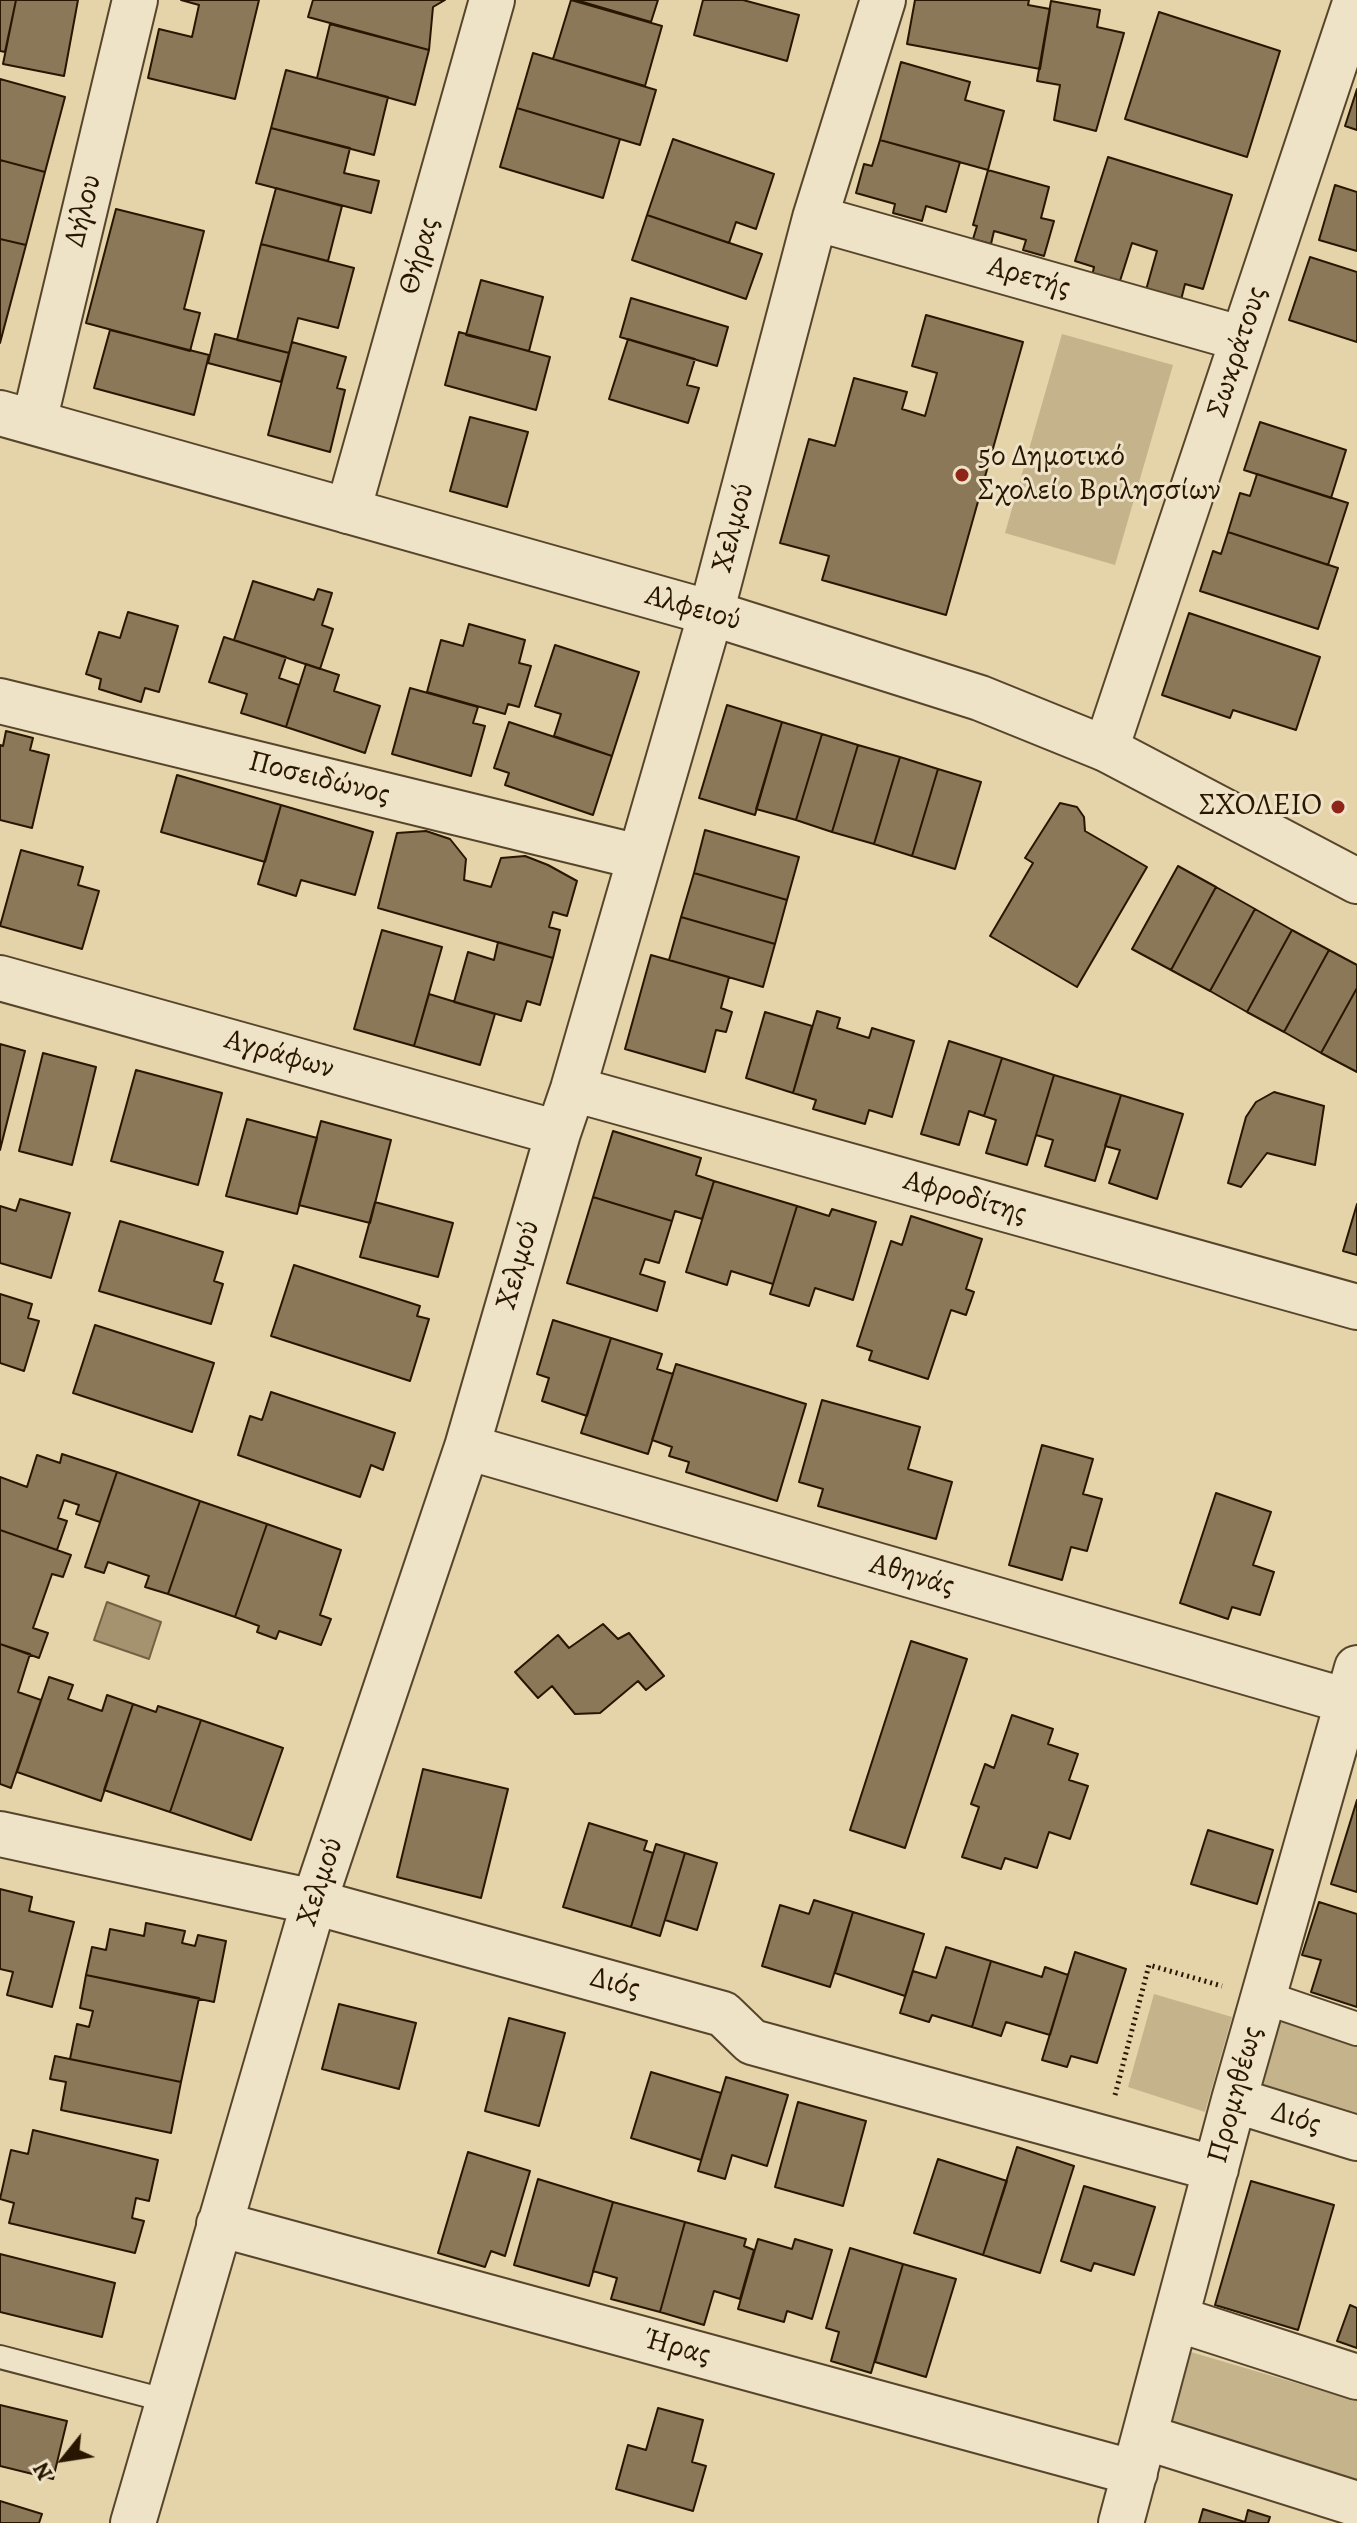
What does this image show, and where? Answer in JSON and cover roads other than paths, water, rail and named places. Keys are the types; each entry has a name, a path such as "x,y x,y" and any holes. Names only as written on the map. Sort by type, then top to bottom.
{"street":[{"name":"Δήλου","path":"17,417 135,0"},
{"name":"Θήρας","path":"348,511 492,0"},
{"name":"Χελμού","path":"135,2522 314,1902 467,1447 711,613 815,218 883,0"},
{"name":"Σωκράτους","path":"1106,749 1356,0"},
{"name":"Αρετής","path":"815,218 1243,339"},
{"name":"Αλφειού","path":"17,417 711,613 980,698 1106,749 1357,881"},
{"name":"Ποσειδώνος","path":"0,701 639,857"},
{"name":"Αγράφων","path":"0,978 558,1133"},
{"name":"Αφροδίτης","path":"573,1089 1357,1307"},
{"name":"Αθηνάς","path":"467,1447 1354,1691"},
{"name":"Προμηθέως","path":"1121,2523 1234,2100 1354,1691"},
{"name":"Διός","path":"0,1834 314,1902 723,2014 752,2042 1216,2169"},
{"path":"1263,1997 1357,2029"},
{"name":"Διός","path":"1234,2100 1357,2138"},
{"name":"Ήρας","path":"219,2224 1140,2455 1357,2504"},
{"path":"1177,2319 1357,2377"}],"lane":[{"path":"0,2357 168,2401"}],"place":[{"name":"5ο Δημοτικό Σχολείο Βριλησσίων","path":"962,475"},
{"name":"ΣΧΟΛΕΙΟ","path":"1338,807"}]}
